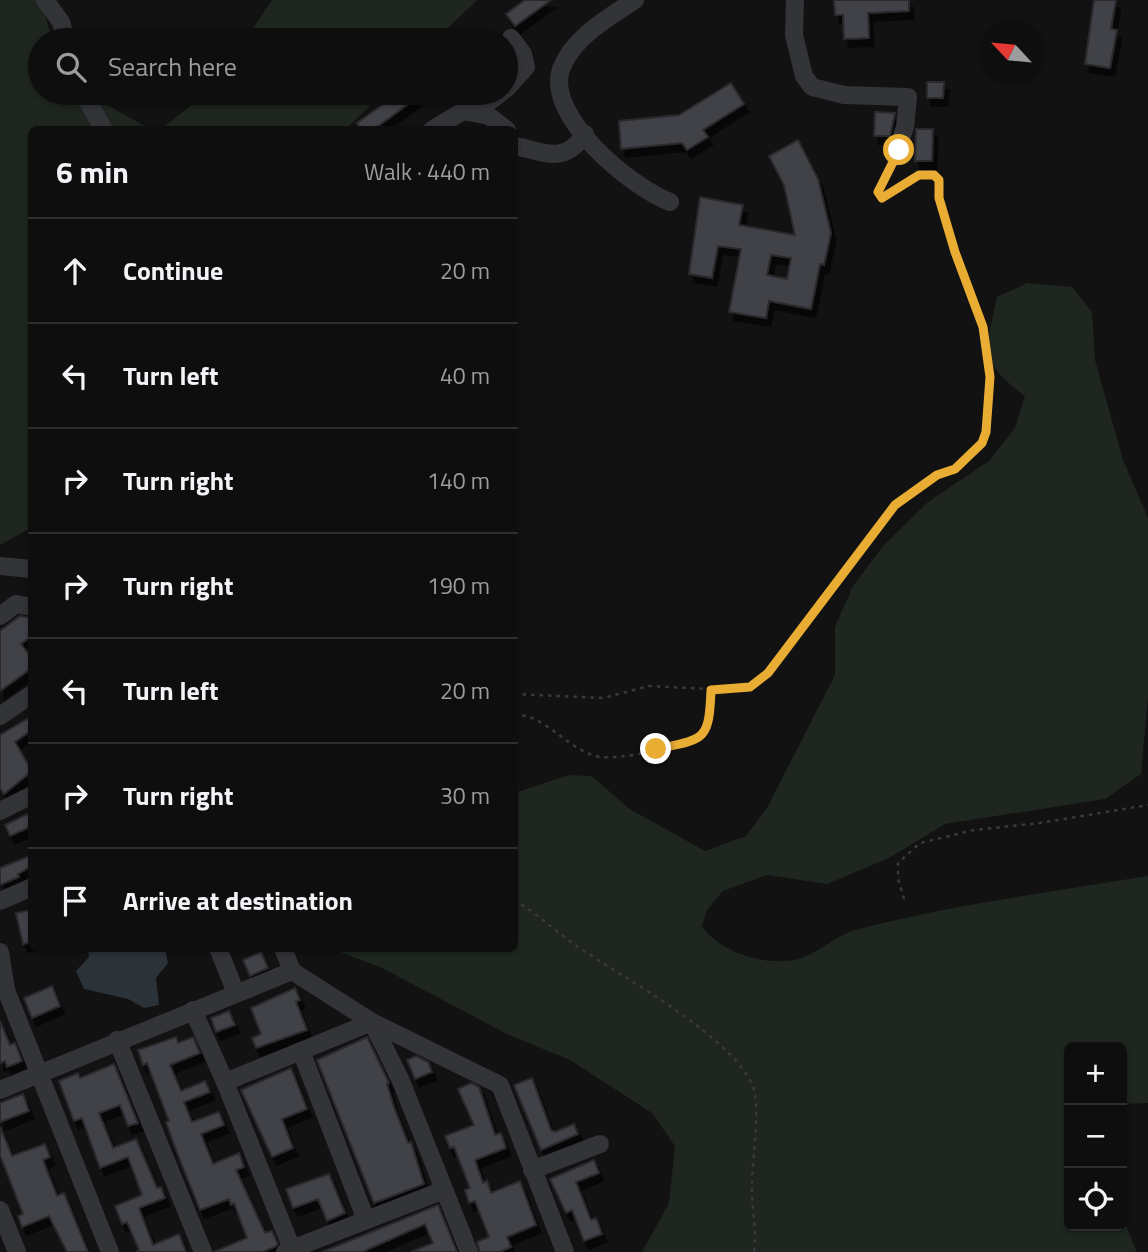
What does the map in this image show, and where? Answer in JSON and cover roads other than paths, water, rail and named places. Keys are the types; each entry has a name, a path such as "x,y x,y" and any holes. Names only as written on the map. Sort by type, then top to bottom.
{"street":[{"path":"45,0 63,28"},
{"path":"635,0 580,41 562,68 558,83 563,102 604,158 631,182 670,202"},
{"path":"795,0 796,47 804,76 812,87 844,95 908,97 905,127 895,157"},
{"path":"518,47 523,54 526,67 518,76"},
{"path":"90,105 102,126"},
{"path":"475,112 485,105"},
{"path":"439,126 463,111 475,112 496,120 503,126"},
{"path":"518,147 543,155 561,153 572,149 585,134"},
{"path":"0,566 28,569"},
{"path":"0,616 16,604 28,606"},
{"path":"0,716 28,697"},
{"path":"0,811 28,796"},
{"path":"0,901 28,889"},
{"path":"0,952 3,991 110,1252"},
{"path":"220,952 236,993"},
{"path":"285,952 292,971 372,1022 500,1085 565,1252"},
{"path":"0,1090 117,1040 292,971"},
{"path":"193,1010 225,1082 288,1251 444,1190"},
{"path":"225,1082 372,1022"},
{"path":"372,1022 401,1081 469,1252"},
{"path":"117,1040 203,1252"},
{"path":"300,1051 366,1220"},
{"path":"532,1170 600,1144"},
{"path":"0,1210 17,1252"}]}
